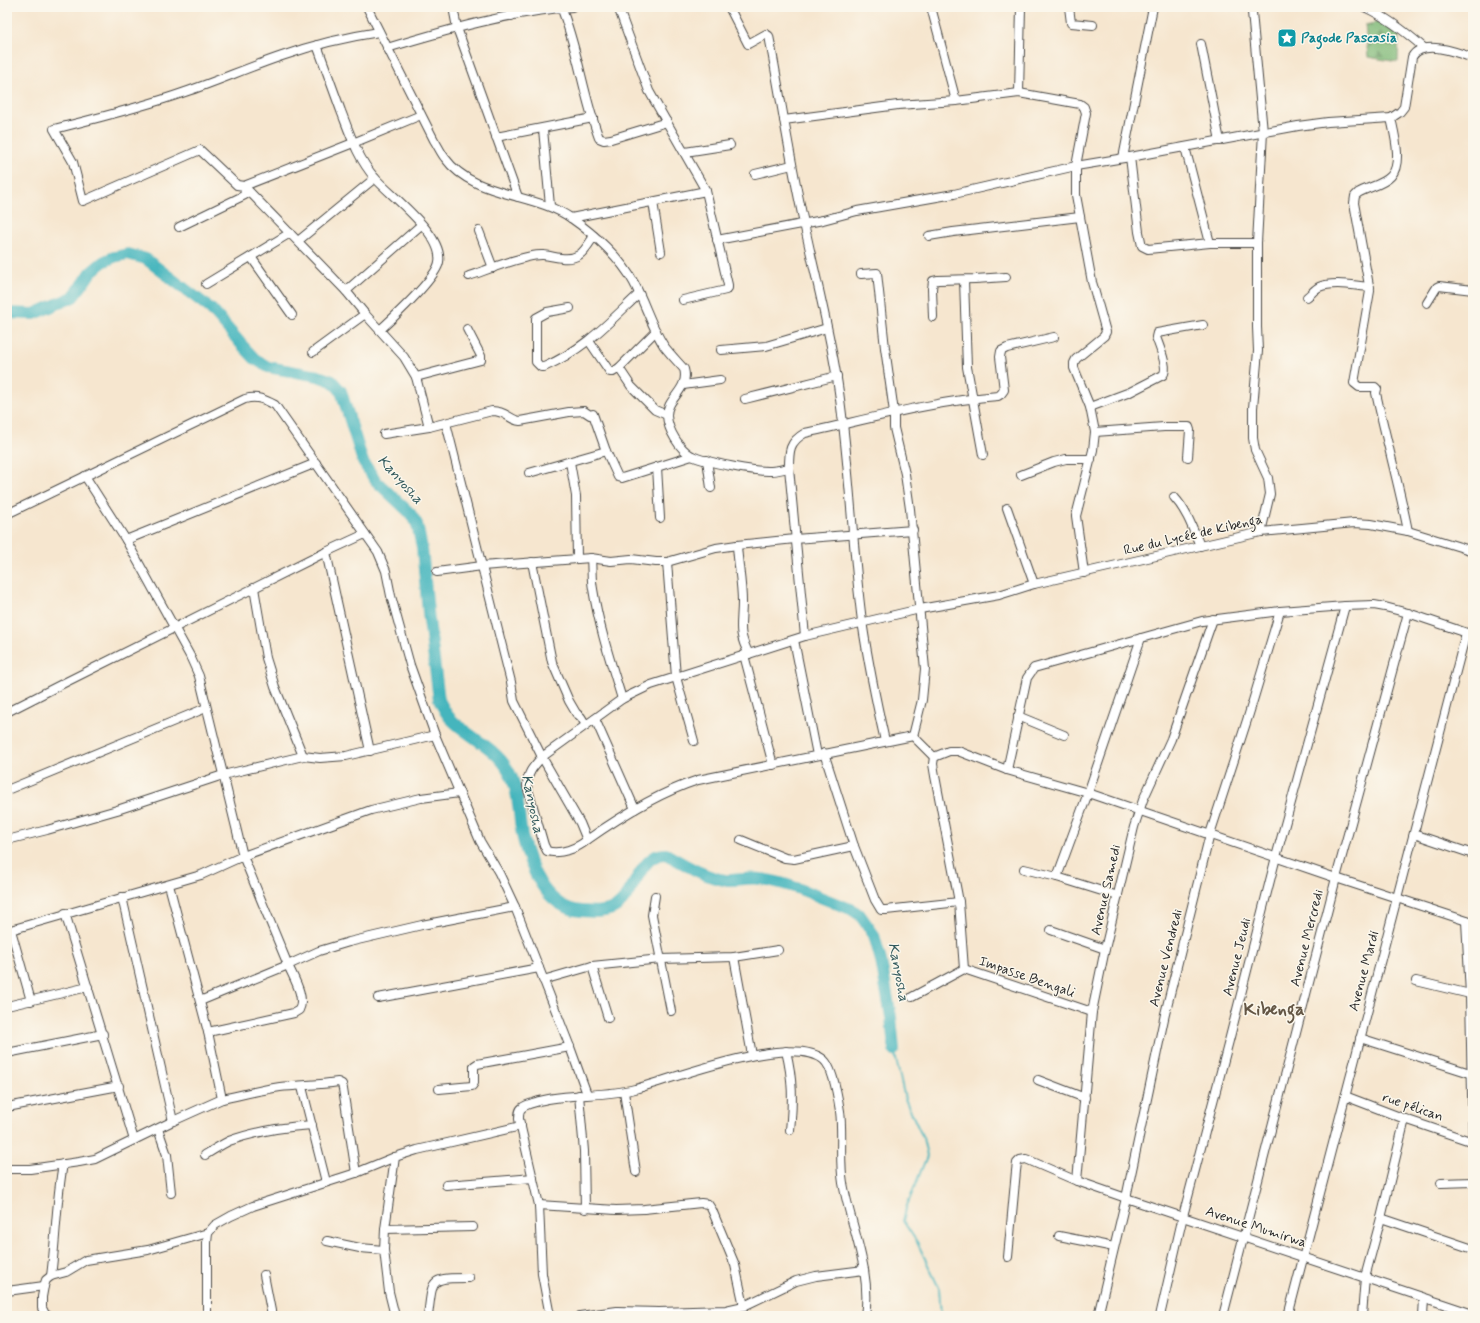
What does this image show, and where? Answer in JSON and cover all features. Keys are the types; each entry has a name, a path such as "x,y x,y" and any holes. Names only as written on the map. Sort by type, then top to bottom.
{"street":[{"path":"366,7 445,159 468,179 482,186 550,206 571,218 594,236 626,270 656,331 671,355 684,369 685,373 683,385 666,415 671,430 682,448 692,456 764,471 789,468"},
{"path":"453,7 457,28 518,197"},
{"path":"509,7 511,16"},
{"path":"387,48 457,28 511,16 561,7 572,7"},
{"path":"561,7 572,38 599,138 604,140 667,122"},
{"path":"618,7 649,91 706,191 728,288 726,290 683,300"},
{"path":"729,7 748,44 762,35 766,34 769,36 792,165 828,328 837,376 844,424 862,622 875,695 886,741"},
{"path":"931,7 956,101"},
{"path":"1019,93 1021,7"},
{"path":"1069,7 1071,23 1093,25"},
{"path":"1153,7 1126,158 1142,246 1148,249 1210,243 1257,242"},
{"path":"1364,7 1378,13 1395,24 1424,48"},
{"path":"1252,12 1263,132 1257,242 1258,351 1253,408 1253,438 1255,450 1268,478 1270,494 1261,532"},
{"path":"378,32 349,36 317,45 282,56 185,92 126,111 54,129 73,162 83,201 200,150 238,185 244,186 353,143 421,114"},
{"path":"1201,44 1220,140"},
{"path":"317,45 353,143 362,160 375,178 403,204 435,240 439,250 440,262 434,275 380,330"},
{"path":"717,240 864,210 954,194 1076,166 1263,132 1328,122 1391,118 1400,112 1404,107 1414,52 1424,48 1451,50 1473,58"},
{"path":"784,120 898,105 956,101 1019,93 1080,104 1084,107 1086,113 1076,166 1076,195 1093,288 1106,332 1104,336 1076,359 1074,364 1074,368 1090,407 1095,432 1091,459 1075,519 1084,573"},
{"path":"496,137 593,118"},
{"path":"1391,118 1397,151 1396,164 1392,176 1383,182 1358,193 1355,196 1354,203 1364,264 1370,287 1354,383 1359,387 1377,389 1376,393 1382,426 1400,492 1408,531"},
{"path":"543,129 550,206"},
{"path":"685,152 730,145"},
{"path":"1185,147 1210,243"},
{"path":"755,174 792,165"},
{"path":"298,241 375,178"},
{"path":"179,227 245,195 244,186"},
{"path":"244,186 346,291 404,358 416,377 429,427"},
{"path":"571,218 706,191"},
{"path":"653,202 661,252"},
{"path":"929,236 1080,217"},
{"path":"346,291 421,225"},
{"path":"479,231 493,268"},
{"path":"206,284 290,233"},
{"path":"469,276 527,257 538,255 572,258 580,255 594,236"},
{"path":"251,257 292,314"},
{"path":"861,274 877,273 894,412 894,428 908,491 913,530 925,669 922,700 913,736"},
{"path":"933,317 933,281 1006,276"},
{"path":"964,280 967,368 983,455"},
{"path":"1307,297 1318,288 1325,286 1337,285 1370,287"},
{"path":"1427,303 1439,286 1473,290"},
{"path":"570,308 547,312 536,318 536,362 538,365 544,367 561,360 589,341 639,294"},
{"path":"313,352 365,314"},
{"path":"1090,407 1130,392 1166,372 1166,367 1156,337 1157,333 1203,325"},
{"path":"722,350 766,346 828,328"},
{"path":"416,377 481,360 481,356 467,329"},
{"path":"589,341 610,372 613,372 619,368 656,331"},
{"path":"805,636 789,468 789,453 792,444 798,437 805,433 894,412 972,398 998,396 1004,392 1000,357 1001,351 1007,348 1054,337"},
{"path":"619,368 632,386 655,410 666,415"},
{"path":"745,399 837,376"},
{"path":"683,385 720,380"},
{"path":"7,514 244,399 254,397 264,399 275,405 378,552 386,571 391,596 410,665 435,735 480,841 499,873 515,907 570,1047 583,1095 585,1209"},
{"path":"384,434 429,427 492,411 503,412 520,421 569,412 584,412 590,415 593,414 606,451 618,477 622,478 692,456"},
{"path":"446,422 511,682 514,701 542,757 580,823 587,840 635,809 692,782 820,754 913,736"},
{"path":"1095,432 1164,427 1189,427 1188,457"},
{"path":"530,473 606,451"},
{"path":"1021,475 1066,459 1091,459"},
{"path":"707,460 711,488"},
{"path":"570,462 576,496 577,559"},
{"path":"126,540 316,463"},
{"path":"657,467 660,518"},
{"path":"86,476 126,540 190,656 199,676 243,856 297,986 302,1002 299,1010 294,1013 208,1032"},
{"path":"1174,497 1186,514 1200,546"},
{"path":"1007,508 1034,584"},
{"name":"Rue du Lycée de Kibenga","path":"587,840 580,846 557,852 547,851 527,786 527,777 532,768 542,757 622,700 651,685 805,636 920,609 998,595 1034,584 1261,532 1354,523 1371,524 1408,531 1473,551"},
{"path":"437,572 482,566 591,558 611,561 631,559 667,562 716,548 737,545 913,530"},
{"path":"7,712 326,552 365,534"},
{"path":"737,545 742,601 740,628 773,765"},
{"path":"326,552 370,751"},
{"path":"591,558 593,588 598,611 608,656 622,700"},
{"path":"532,562 552,662 569,701 576,713 581,717 586,725"},
{"path":"667,562 676,677 694,741"},
{"path":"254,588 266,658 303,756"},
{"path":"1007,770 1027,678 1034,668 1191,624 1213,619 1280,611 1345,606 1374,606 1408,613 1469,634"},
{"name":"Avenue Jeudi","path":"1160,1316 1183,1216 1276,857 1345,606"},
{"name":"Avenue Vendredi","path":"1098,1316 1126,1198 1165,1014 1210,834 1249,714 1280,611"},
{"name":"Avenue Mercredi","path":"1223,1316 1336,878 1408,613"},
{"name":"Avenue Samedi","path":"1077,1181 1092,1012 1105,949 1139,811 1171,739 1213,619"},
{"name":"Avenue Mardi","path":"1288,1316 1397,898 1469,634"},
{"path":"1057,877 1088,793 1140,638"},
{"path":"794,640 820,754 854,846 880,910 959,902"},
{"path":"7,790 206,708"},
{"path":"1018,716 1064,735"},
{"path":"595,719 635,809"},
{"path":"7,840 117,810 223,775 303,756 320,758 339,756 370,751 435,735"},
{"path":"913,736 934,756"},
{"path":"934,756 949,751 958,751 1007,770 1088,793 1470,922 1473,1145"},
{"path":"934,756 934,776 959,902 964,969"},
{"path":"31,1001 9,930 201,875 243,856 371,810 420,798 459,794"},
{"path":"1414,834 1473,854"},
{"path":"741,840 785,858 794,859 854,846"},
{"path":"1024,869 1057,877 1118,896"},
{"path":"169,885 208,1032 222,1099"},
{"path":"655,896 652,915 671,1011"},
{"path":"122,897 173,1121"},
{"path":"200,1001 320,951 350,942 422,925 515,907"},
{"path":"65,914 119,1086 134,1140"},
{"path":"1052,930 1105,949"},
{"path":"543,980 592,966 661,959 734,957 778,950"},
{"path":"734,957 752,1055"},
{"path":"592,966 608,1018"},
{"path":"378,998 539,968"},
{"name":"Impasse Bengali","path":"912,997 964,969 1092,1012"},
{"path":"1416,981 1470,994"},
{"path":"7,1006 88,987"},
{"path":"7,1053 102,1034"},
{"path":"1360,1038 1473,1074"},
{"path":"439,1090 472,1086 474,1083 474,1066 477,1064 570,1047"},
{"path":"786,1051 792,1083 793,1101 790,1130"},
{"path":"550,1316 542,1274 539,1205 521,1126 519,1112 522,1108 544,1100 624,1092 752,1055 786,1051 817,1055 824,1060 829,1067 840,1109 840,1153 844,1184 867,1287 865,1316"},
{"path":"1038,1080 1085,1098"},
{"path":"7,1169 30,1169 95,1159 222,1099 281,1087 338,1082 342,1084 356,1173"},
{"path":"7,1107 119,1086"},
{"path":"302,1086 326,1182"},
{"path":"624,1092 636,1172"},
{"name":"rue pélican","path":"1345,1096 1405,1119 1473,1142"},
{"path":"1362,1316 1365,1277 1405,1119"},
{"path":"205,1154 229,1142 263,1131 312,1126"},
{"path":"48,1316 44,1314 42,1308 46,1280 51,1276 66,1272 86,1260 148,1250 208,1233 220,1222 253,1206 356,1173 395,1157 417,1150 521,1126"},
{"path":"158,1129 167,1155 171,1193"},
{"path":"395,1157 385,1229 384,1250 389,1292 395,1316"},
{"name":"Avenue Mumirwa","path":"1008,1257 1017,1163 1023,1159 1077,1181 1126,1198 1473,1314"},
{"path":"51,1276 56,1236 57,1206 63,1164"},
{"path":"446,1185 533,1178"},
{"path":"1441,1183 1473,1182"},
{"path":"539,1205 585,1209 637,1209 701,1203 708,1204 712,1210 735,1265 744,1306"},
{"path":"1381,1218 1473,1249"},
{"path":"385,1229 473,1227"},
{"path":"207,1316 208,1233"},
{"path":"1059,1236 1114,1247"},
{"path":"327,1240 360,1248 384,1250"},
{"path":"580,1316 617,1311 659,1314 726,1310 744,1306 796,1281 816,1276 864,1270"},
{"path":"264,1275 272,1316"},
{"path":"428,1316 432,1286 436,1281 448,1278 469,1278"},
{"path":"7,1291 44,1286"},
{"path":"1423,1316 1424,1298"}],"green space":[{"path":"1379,22 1390,24 1399,31 1398,62 1368,57 1365,25"}],"waterway":[{"name":"Kanyosha","path":"7,313 34,314 73,297 91,272 103,262 114,257 128,254 146,259 211,309 255,359 268,367 318,376 332,381 341,391 363,462 376,481 410,513 417,524 422,548 439,700 450,718 495,754 502,761 511,775 518,800 522,835 529,860 534,872 548,894 568,908 593,912 610,910 621,902 627,895 649,860 666,854 694,870 709,876 725,880 756,879 773,881 851,909 860,915 874,935 881,961 891,1017 894,1050"},
{"name":"Kanyosha","path":"894,1050 905,1099 923,1138 927,1156 906,1208 903,1221 917,1242 939,1288 941,1316"}],"place":[{"name":"Pagode Pascasia","path":"1287,38"}],"district":[{"name":"Kibenga","path":"1274,1010"}]}
